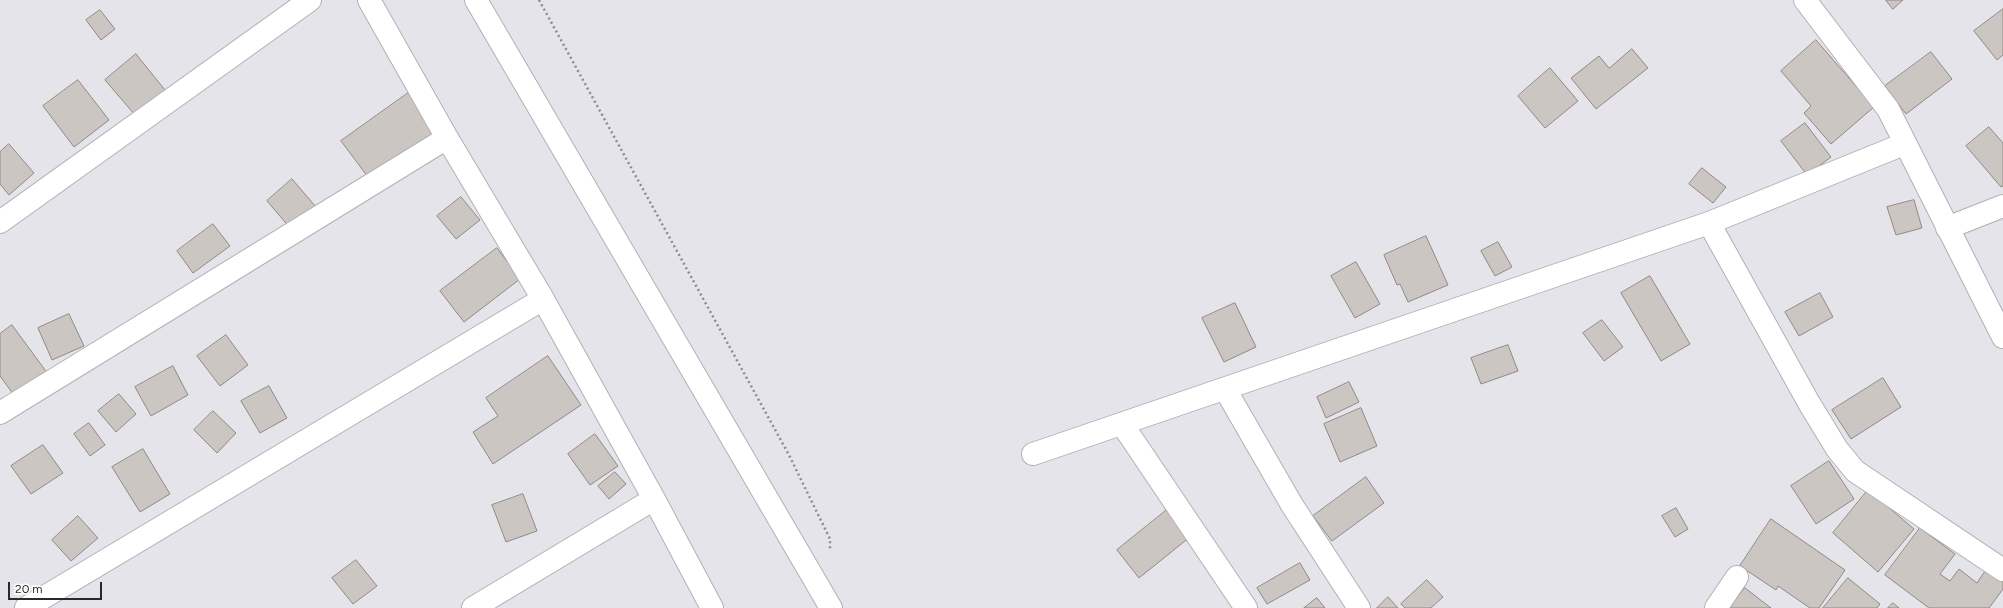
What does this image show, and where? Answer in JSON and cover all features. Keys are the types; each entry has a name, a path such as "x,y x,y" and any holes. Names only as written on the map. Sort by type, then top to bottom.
{"street":[{"path":"0,222 310,0"},
{"path":"369,0 447,138 543,299 654,499 712,608"},
{"path":"476,0 830,608"},
{"path":"1805,0 1888,109 1904,144 2003,337"},
{"path":"0,413 447,138"},
{"path":"1033,454 1709,223 1904,144"},
{"path":"1947,228 2003,206"},
{"path":"1709,223 1809,403 1837,449 1855,471 2003,570"},
{"path":"26,608 543,299"},
{"path":"1225,389 1292,505 1359,608"},
{"path":"1122,424 1246,608"},
{"path":"474,608 654,499"},
{"path":"1716,608 1737,577"}],"path":[{"path":"539,0 789,455 830,539 830,555"}],"building":[{"path":"1886,0 1903,0 1893,9"},
{"path":"2003,9 2003,55 1997,60 1974,31"},
{"path":"100,10 115,29 101,40 86,20"},
{"path":"1816,40 1874,107 1831,144 1804,113 1811,106 1781,71"},
{"path":"1632,49 1648,68 1596,109 1571,78 1599,56 1609,68"},
{"path":"1931,52 1952,79 1906,114 1885,86"},
{"path":"136,54 165,90 135,115 105,80"},
{"path":"1550,68 1578,101 1545,128 1518,96"},
{"path":"78,80 109,120 74,147 43,106"},
{"path":"411,91 440,131 371,181 341,141"},
{"path":"1805,123 1831,157 1807,175 1781,141"},
{"path":"1989,127 2003,143 2003,186 2001,187 1966,146"},
{"path":"9,144 34,173 9,195 0,184 0,152"},
{"path":"1702,168 1726,187 1713,203 1689,184"},
{"path":"292,179 316,207 291,229 267,201"},
{"path":"461,197 480,220 456,239 437,216"},
{"path":"1914,200 1922,228 1896,235 1887,207"},
{"path":"213,224 230,246 193,273 177,251"},
{"path":"1426,236 1448,285 1408,302 1400,284 1397,285 1384,255"},
{"path":"1498,242 1512,267 1495,276 1481,251"},
{"path":"497,248 520,279 464,322 440,291"},
{"path":"1356,262 1380,304 1355,318 1331,276"},
{"path":"1650,276 1690,344 1661,361 1621,293"},
{"path":"1820,293 1833,317 1799,336 1785,312"},
{"path":"1235,303 1256,347 1224,362 1202,318"},
{"path":"69,314 84,346 52,360 38,328"},
{"path":"1602,320 1623,347 1604,361 1583,333"},
{"path":"12,325 48,374 16,398 0,376 0,334"},
{"path":"226,335 248,365 220,386 197,356"},
{"path":"1508,345 1518,371 1481,384 1471,358"},
{"path":"548,356 581,405 493,464 473,432 498,416 486,398"},
{"path":"173,366 188,395 151,416 135,387"},
{"path":"1883,378 1901,407 1851,439 1832,410"},
{"path":"1349,382 1359,402 1326,418 1317,397"},
{"path":"269,386 287,418 260,433 241,401"},
{"path":"119,394 136,414 116,432 98,411"},
{"path":"1361,408 1377,446 1340,462 1324,424"},
{"path":"213,411 236,433 217,453 194,430"},
{"path":"89,423 105,445 90,456 74,434"},
{"path":"595,434 618,466 590,485 568,454"},
{"path":"43,445 63,473 31,494 11,466"},
{"path":"143,449 170,494 140,512 112,467"},
{"path":"1829,461 1854,499 1816,524 1791,486"},
{"path":"615,472 626,484 609,499 598,486"},
{"path":"1366,477 1384,503 1332,541 1313,516"},
{"path":"1868,490 1914,529 1878,572 1833,533"},
{"path":"523,494 537,531 506,542 492,505"},
{"path":"1676,508 1688,529 1675,537 1662,516"},
{"path":"1168,509 1190,537 1139,578 1117,550"},
{"path":"78,516 98,538 71,561 52,540"},
{"path":"1771,519 1845,570 1819,608 1810,608 1778,586 1776,590 1740,566"},
{"path":"1920,528 1955,554 1940,574 1950,581 1959,569 1977,583 1987,568 2003,579 2003,589 1989,608 1929,608 1885,575"},
{"path":"356,560 377,586 353,604 332,578"},
{"path":"1300,563 1310,580 1267,604 1257,588"},
{"path":"1848,578 1880,604 1877,608 1823,608"},
{"path":"1427,580 1443,597 1431,608 1405,608 1401,604"},
{"path":"1745,588 1771,608 1729,608"},
{"path":"1388,597 1398,608 1377,608"},
{"path":"1317,598 1325,608 1304,608"},
{"path":"1893,603 1899,608 1888,608"}]}
